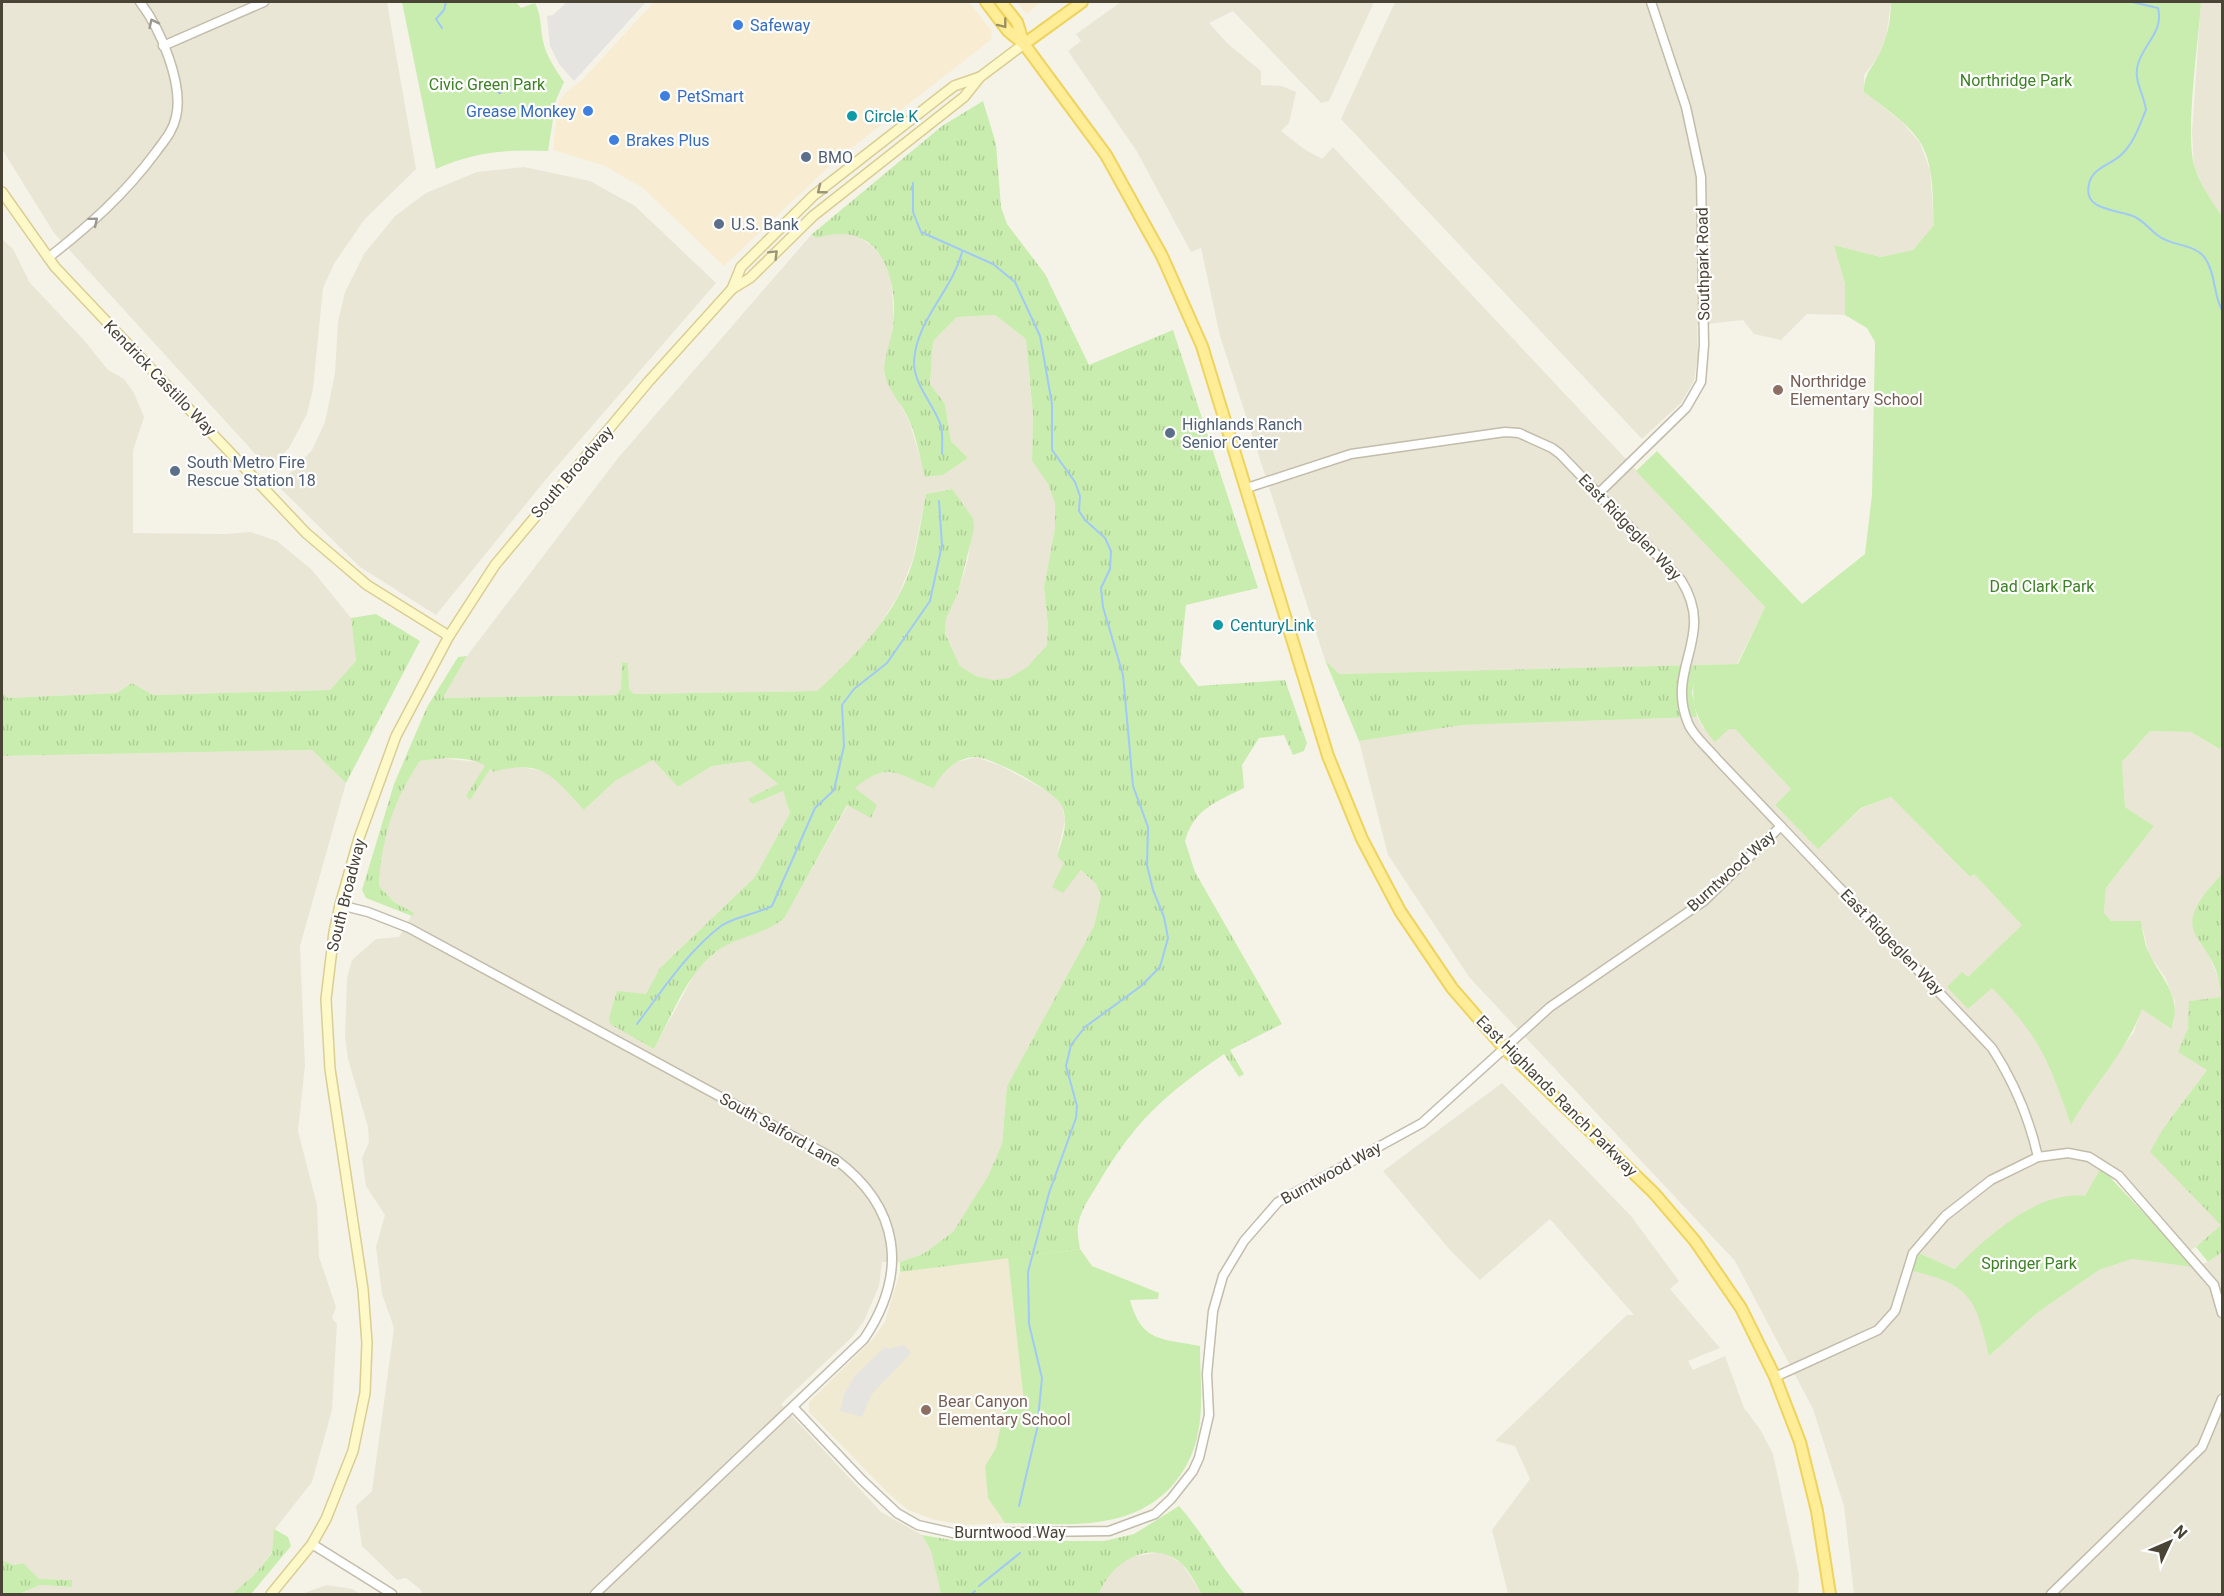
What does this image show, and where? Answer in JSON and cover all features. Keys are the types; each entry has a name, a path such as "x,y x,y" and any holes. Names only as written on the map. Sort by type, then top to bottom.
{"main road":[{"path":"986,2 1008,31 1024,44"},
{"path":"1001,2 1017,22 1024,44"},
{"name":"South Broadway","path":"732,289 750,279 813,216 964,97 980,77 1082,2"},
{"name":"East Highlands Ranch Parkway","path":"1024,44 1106,154 1162,256 1202,346 1328,756 1362,839 1400,911 1452,988 1504,1048 1623,1162 1674,1216 1725,1282 1775,1377 1808,1470 1830,1594"},
{"name":"South Broadway","path":"271,1594 312,1544 335,1498 353,1451 361,1419 367,1368 363,1289 327,1037 328,969 340,905 359,838 396,736 448,636 495,564 524,527 732,289 741,267 813,196 954,86 980,77"},
{"name":"Kendrick Castillo Way","path":"2,192 48,258 93,309 306,533 367,585 448,636"}],"street":[{"path":"48,258 105,212 126,190 170,133 176,117 178,87 163,46 140,2"},
{"path":"163,46 264,2"},
{"name":"Southpark Road","path":"1599,494 1686,408 1701,382 1704,345 1701,177 1686,107 1651,2"},
{"name":"East Ridgeglen Way","path":"1247,488 1352,454 1505,432 1519,434 1552,448 1681,580 1692,597 1696,629 1681,680 1682,700 1689,725 1781,826 1992,1048 2007,1071 2030,1123 2038,1156"},
{"name":"Burntwood Way","path":"793,1407 862,1480 897,1513 918,1525 953,1533 1109,1532 1155,1514 1193,1471 1199,1458 1209,1415 1206,1374 1213,1311 1223,1276 1244,1240 1278,1202 1422,1123 1550,1007 1704,901 1781,826"},
{"name":"South Salford Lane","path":"340,905 369,912 409,928 835,1159 866,1186 877,1201 889,1230 892,1255 891,1280 886,1300 864,1339 596,1594"},
{"path":"1775,1377 1878,1330 1894,1311 1913,1252 1945,1216 1990,1180 2038,1156 2068,1153 2088,1158 2119,1176 2214,1285 2223,1313"},
{"path":"2051,1594 2202,1447 2221,1403"},
{"path":"312,1544 392,1594"}],"shaded area":[{"path":"2,2 387,2 416,169 364,220 334,264 323,288 313,389 307,414 289,448 268,468 54,233 2,149"},
{"path":"567,2 646,2 574,81 559,64 550,46 547,16 553,15"},
{"path":"654,2 969,2 992,31 991,40 835,161 724,266 644,189 605,166 553,150 558,104 564,94 582,80"},
{"path":"1017,2 1042,2 1026,14"},
{"path":"1121,2 1374,2 1329,101 1321,103 1233,11 1209,23 1228,44 1261,71 1261,85 1282,86 1296,92 1289,123 1281,131 1304,149 1322,159 1333,147 1765,607 1737,664 1338,674 1325,660 1220,336 1201,248 1191,252 1136,150 1068,51 1081,41 1076,34"},
{"path":"1395,2 1891,2 1886,38 1877,58 1864,75 1864,92 1902,122 1920,143 1930,170 1934,226 1913,250 1881,257 1835,245 1845,285 1845,315 1807,314 1781,340 1754,334 1743,320 1697,325 1698,354 1694,381 1681,403 1642,439 1341,119"},
{"path":"2201,2 2222,2 2222,216 2206,193 2194,166 2192,133"},
{"path":"524,167 590,181 635,206 716,283 547,478 436,615 360,567 278,486 312,450 325,422 335,373 338,322 345,292 364,254 395,216 426,193 477,172"},
{"path":"837,232 858,236 873,247 884,260 891,278 894,319 884,375 909,421 926,477 943,475 968,458 951,441 945,404 930,384 933,341 957,317 995,315 1026,339 1033,416 1032,461 1048,484 1055,504 1055,528 1044,587 1048,625 1047,645 1027,667 1009,678 994,680 976,676 960,666 945,632 946,619 958,593 968,559 973,518 951,489 926,494 913,559 899,594 878,628 860,651 817,691 634,694 629,689 628,663 622,662 621,690 616,695 443,698 467,656 618,458 811,235 817,238"},
{"path":"2,239 13,249 30,283 83,339 108,370 124,379 134,393 144,417 133,451 133,533 251,532 277,541 312,570 351,618 356,661 330,690 153,695 132,683 117,693 8,698 2,692"},
{"path":"1697,717 1703,728 1735,729 1791,789 1775,805 1818,848 1862,808 1891,797 1970,877 1974,874 2023,925 1968,977 1947,987 1992,987 2021,1018 2050,1064 2071,1124 2088,1094 2134,1032 2142,1008 2170,1029 2174,1022 2175,1002 2165,977 2149,954 2141,921 2111,921 2104,914 2106,888 2154,826 2125,807 2122,762 2150,731 2191,732 2218,749 2222,746 2222,874 2206,892 2199,942 2209,956 2220,982 2221,997 2190,1001 2190,1019 2183,1044 2207,1070 2162,1130 2221,1225 2196,1247 2183,1254 2114,1179 2085,1196 2028,1211 1999,1230 1953,1269 1919,1253 1913,1271 1936,1276 1964,1290 1979,1315 1989,1356 2037,1313 2099,1270 2132,1259 2192,1267 2208,1262 2222,1252 2222,1594 1854,1594 1844,1506 1813,1409 1735,1261 1469,977 1388,855 1359,741 1463,725"},
{"path":"312,750 346,783 300,946 305,1066 298,1131 317,1205 319,1257 336,1307 332,1318 337,1324 332,1410 312,1482 275,1529 272,1552 254,1575 232,1594 19,1594 40,1585 72,1587 72,1580 39,1579 23,1563 14,1565 2,1560 2,756"},
{"path":"976,757 1001,766 1053,794 1062,806 1065,820 1057,856 1080,869 1096,884 1101,896 1094,926 1007,1086 1002,1144 988,1176 965,1216 953,1232 923,1254 900,1262 882,1262 879,1286 864,1321 852,1337 781,1404 881,1512 922,1535 931,1551 941,1594 422,1594 421,1590 406,1578 397,1580 362,1546 356,1506 372,1491 394,1328 382,1294 376,1247 385,1215 366,1186 362,1158 369,1142 368,1127 348,1059 345,1037 347,978 352,960 376,939 399,937 413,913 394,902 379,886 380,856 402,787 420,761 439,758 479,762 486,766 467,796 490,769 494,772 516,766 549,772 584,810 615,781 653,760 678,787 712,766 750,761 778,784 753,804 783,791 790,813 755,877 660,968 646,995 613,1008 609,1018 654,1049 696,971 725,945 785,917 848,805 871,817 854,788 872,774 893,771 925,785 957,762"},
{"path":"1502,1083 1631,1216 1679,1281 1670,1289 1720,1348 1688,1361 1693,1370 1725,1356 1744,1408 1760,1429 1773,1454 1799,1575 1798,1594 1508,1594 1492,1530 1530,1479 1515,1446 1495,1441 1627,1315 1634,1315 1550,1219 1480,1280 1450,1250 1383,1171"},
{"path":"1008,1258 1024,1404 1005,1406 996,1448 985,1466 988,1498 1005,1523 966,1525 935,1520 908,1510 890,1495 809,1412 809,1402 872,1340 885,1322 900,1272"},
{"path":"904,1345 911,1353 871,1395 862,1417 840,1411 844,1394 855,1376 885,1347 888,1349"},
{"path":"1163,1552 1182,1564 1202,1594 1099,1594 1104,1580 1114,1567 1128,1557"},
{"path":"327,1585 352,1589 361,1594 301,1594"}],"green space":[{"name":"Civic Green Park","path":"402,2 516,2 521,8 535,3 546,50 564,82 556,100 548,151 477,155 436,169"},
{"name":"Dad Clark Park","path":"1891,2 2201,2 2193,87 2192,153 2200,181 2222,216 2222,746 2219,749 2191,732 2150,731 2122,762 2125,807 2154,826 2106,888 2104,913 2111,921 2141,921 2147,949 2173,998 2174,1018 2171,1029 2142,1009 2119,1054 2071,1125 2049,1066 2032,1036 2008,1005 1992,988 1968,1009 1947,987 1962,972 1968,977 2022,925 1974,874 1970,877 1891,797 1861,808 1818,849 1775,805 1791,789 1735,729 1729,729 1715,742 1702,724 1693,697 1697,665 1738,664 1765,607 1636,471 1657,451 1802,604 1865,554 1872,495 1875,342 1867,328 1845,315 1845,284 1834,245 1881,257 1913,250 1934,225 1933,194 1925,151 1902,121 1864,92 1866,77 1886,37"},
{"path":"983,101 996,144 1001,207 1007,224 1045,274 1089,365 1173,330 1258,588 1186,605 1180,662 1198,686 1285,680 1307,743 1304,751 1293,755 1284,735 1259,738 1242,765 1244,788 1215,802 1200,814 1189,830 1185,841 1195,872 1282,1024 1230,1050 1244,1074 1239,1077 1224,1054 1184,1083 1152,1111 1125,1143 1086,1204 1078,1226 1080,1249 900,1272 900,1262 923,1254 953,1232 988,1176 1002,1144 1007,1086 1094,926 1101,896 1096,884 1081,870 1063,893 1052,887 1064,863 1057,856 1064,831 1064,812 1057,800 1037,784 996,763 976,757 962,760 950,767 934,788 894,773 877,774 867,779 855,788 877,805 871,818 847,805 785,917 771,927 723,947 700,967 682,993 654,1049 610,1024 609,1018 617,991 646,994 660,968 755,877 790,813 783,791 753,804 748,799 778,784 750,761 712,766 678,787 653,760 615,781 584,810 555,780 536,769 524,767 494,772 490,769 470,800 466,796 485,766 462,759 445,758 420,761 403,790 390,820 380,869 379,886 394,902 414,913 412,916 366,898 362,890 394,784 427,707 458,657 467,656 443,698 616,695 621,689 622,662 628,663 629,689 634,694 817,691 862,647 888,614 898,596 914,557 926,494 952,489 973,518 974,529 958,593 946,619 945,633 960,666 976,676 994,680 1009,678 1027,667 1047,645 1048,625 1044,587 1055,528 1055,504 1048,484 1032,461 1033,415 1026,339 995,315 957,317 933,341 930,384 945,404 951,441 968,458 943,475 925,477 912,427 885,376 884,370 894,318 894,299 886,266 878,252 867,242 854,236 837,234 817,238 811,235 942,126"},
{"path":"376,614 420,641 346,783 312,750 2,756 2,692 8,698 117,693 132,683 153,695 330,690 356,661 351,618"},
{"path":"1325,660 1339,674 1697,665 1692,693 1697,717 1463,725 1359,741"},
{"path":"2222,874 2222,1252 2208,1262 2196,1247 2221,1225 2150,1152 2162,1130 2207,1070 2178,1052 2188,1028 2189,1001 2221,997 2218,976 2196,937 2193,926 2194,913 2203,896"},
{"name":"Springer Park","path":"2101,1168 2183,1254 2192,1267 2132,1259 2099,1270 2037,1313 1989,1356 1980,1321 1968,1298 1948,1282 1912,1271 1919,1253 1954,1269 1997,1231 2031,1208 2066,1196 2085,1196"},
{"path":"1080,1249 1092,1266 1159,1293 1158,1299 1130,1300 1135,1314 1147,1331 1164,1339 1200,1346 1201,1404 1195,1444 1188,1463 1172,1486 1155,1501 1136,1512 1116,1519 1072,1524 1005,1523 988,1498 985,1466 996,1448 1005,1405 1024,1403 1008,1258"},
{"path":"1179,1506 1245,1594 1202,1594 1181,1563 1169,1556 1145,1553 1133,1557 1113,1572 1099,1594 941,1594 931,1551 922,1535 957,1541 1104,1541 1134,1534"},
{"path":"274,1529 288,1537 291,1546 251,1594 232,1594 254,1575 272,1553"},
{"path":"2,1560 14,1565 23,1563 39,1579 72,1580 72,1587 40,1585 19,1594 2,1594"}],"water":[{"path":"509,80 511,86 500,94 496,92 498,81"}],"waterway":[{"path":"442,28 436,19 444,10 446,2"},
{"path":"2132,2 2158,8 2156,31 2141,57 2137,70 2146,110 2126,150 2118,158 2094,173 2088,193 2097,205 2135,217 2160,237 2201,253 2209,264 2222,310"},
{"path":"913,183 913,212 921,232 993,264 1015,282 1040,336 1052,404 1052,450 1075,482 1080,496 1079,511 1085,520 1105,538 1111,551 1110,569 1101,588 1103,607 1123,675 1133,786 1148,827 1147,865 1153,890 1164,917 1168,938 1160,967 1141,986 1085,1027 1071,1045 1066,1066 1077,1106 1076,1118 1049,1193 1028,1272 1029,1324 1042,1378 1037,1429 1019,1506"},
{"path":"942,454 941,426 917,379 914,362 916,347 927,319 951,280 962,252"},
{"path":"637,1024 676,972 709,936 726,923 772,906 815,808 834,790 844,746 842,705 854,689 887,663 930,601 942,545 939,501"},
{"path":"979,1586 1020,1553"},
{"path":"972,1594 975,1591"}],"place":[{"name":"Safeway","path":"738,25"},
{"name":"PetSmart","path":"665,96"},
{"name":"Grease Monkey","path":"588,111"},
{"name":"Circle K","path":"852,116"},
{"name":"Brakes Plus","path":"614,140"},
{"name":"BMO","path":"806,157"},
{"name":"U.S. Bank","path":"719,224"},
{"name":"Northridge Elementary School","path":"1778,390"},
{"name":"Highlands Ranch Senior Center","path":"1170,433"},
{"name":"South Metro Fire Rescue Station 18","path":"175,471"},
{"name":"CenturyLink","path":"1218,625"},
{"name":"Bear Canyon Elementary School","path":"926,1410"}],"park label":[{"name":"Northridge Park","path":"2016,80"}]}
